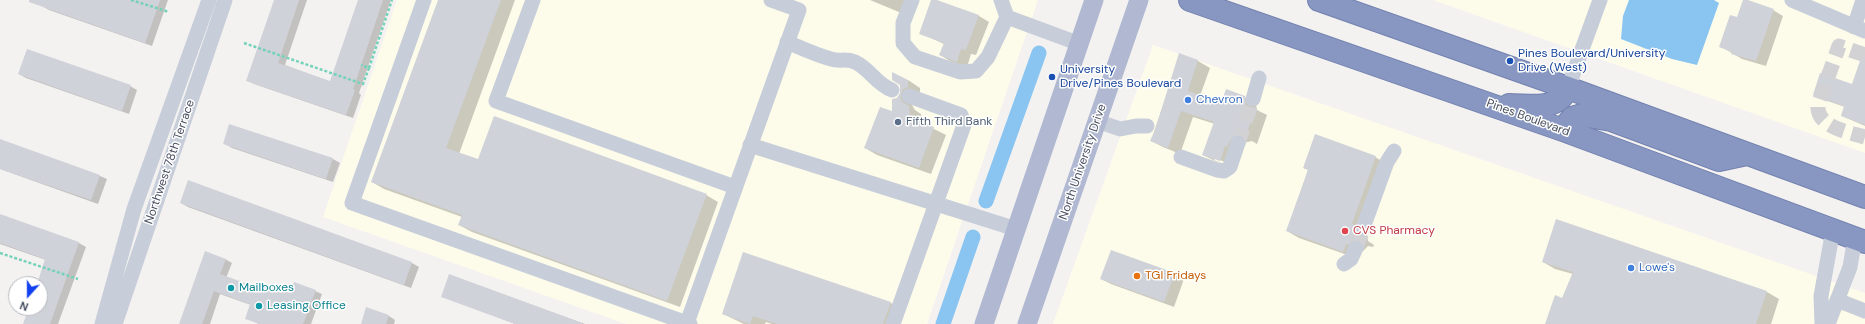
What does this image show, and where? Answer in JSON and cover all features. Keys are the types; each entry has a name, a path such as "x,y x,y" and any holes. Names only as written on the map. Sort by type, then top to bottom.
{"highway":[{"name":"Pines Boulevard","path":"1190,0 1563,130 1860,240"},
{"path":"1319,0 1568,88 1865,197"},
{"path":"1492,105 1553,104 1564,97 1568,88"},
{"path":"1563,130 1572,118 1582,115 1611,120 1719,160 1747,154"}],"main road":[{"path":"984,324 1094,0"},
{"name":"North University Drive","path":"1027,324 1139,0"}],"street":[{"name":"Northwest 78th Terrace","path":"102,324 134,209 209,0"},
{"name":"Northwest 78th Terrace","path":"115,324 225,0"},
{"path":"424,0 352,203 688,324 735,187 799,10 771,0"},
{"path":"532,0 496,101 735,187"},
{"path":"912,0 903,23 903,42 915,57 960,72 976,70 988,57 1007,17 1001,0"},
{"path":"1568,88 1600,0"},
{"path":"1792,0 1816,9 1859,29 1863,0"},
{"path":"1007,17 1080,44"},
{"path":"787,42 832,60 842,59 859,64 884,87 892,90"},
{"path":"1253,99 1259,78"},
{"path":"893,324 964,125 961,115 909,96"},
{"path":"1097,122 1120,129 1136,126 1147,126"},
{"path":"1181,157 1217,170 1224,171 1230,168 1238,143"},
{"path":"750,145 1016,229"},
{"path":"1363,228 1387,162 1394,151"},
{"path":"1822,324 1821,296 1833,230"},
{"path":"1828,324 1860,240"},
{"path":"1344,264 1351,259 1356,248"},
{"path":"1837,300 1865,311"}],"path":[{"path":"130,0 169,12"},
{"path":"244,43 363,84 392,0"},
{"path":"361,65 369,68"},
{"path":"0,253 78,279"}],"shaded area":[{"path":"397,0 1038,0 927,324 626,324 323,217"},
{"path":"1433,0 1865,0 1865,153"},
{"path":"1153,45 1865,293 1865,324 1053,324"}],"water":[{"path":"1629,0 1714,0 1719,3 1697,65 1672,59 1621,39 1623,16"}],"building":[{"path":"29,0 160,0 145,43 29,2"},
{"path":"274,0 299,0 278,63 330,81 358,0 383,0 353,89 355,90 346,115 246,81"},
{"path":"438,0 501,0 446,148 478,159 494,116 707,194 667,301 458,225 462,215 371,182"},
{"path":"931,0 937,0 979,15 966,50 961,49 957,62 939,55 944,43 919,34"},
{"path":"1743,0 1748,0 1774,9 1756,61 1731,54 1732,52 1719,47 1730,15 1737,17"},
{"path":"27,49 131,85 122,111 18,74"},
{"path":"1863,52 1865,52 1865,125 1841,116 1844,106 1813,95 1820,73 1852,84"},
{"name":"Chevron","path":"1179,53 1198,60 1188,91 1221,103 1226,89 1245,96 1246,105 1251,108 1256,107 1245,138 1240,134 1232,137 1227,147 1225,146 1220,161 1202,155 1214,122 1181,111 1168,148 1150,141 1155,130"},
{"name":"Fifth Third Bank","path":"892,72 908,80 908,87 903,89 900,97 902,102 909,106 910,118 934,127 919,168 864,148 880,107 892,111 892,99 897,98 900,93 900,85 892,80"},
{"path":"229,124 333,158 326,179 223,144"},
{"name":"CVS Pharmacy","path":"1315,134 1376,156 1352,224 1355,225 1356,233 1362,237 1361,241 1355,239 1348,245 1346,244 1343,252 1286,231 1308,170 1303,168"},
{"path":"0,139 100,175 91,200 0,169"},
{"path":"188,180 412,262 404,285 180,203"},
{"path":"0,214 79,242 50,324 23,324 26,316 48,316 48,276 40,276 45,259 0,243"},
{"name":"Lowe's","path":"1556,219 1767,291 1756,324 1545,324 1555,295 1562,298 1573,272 1542,262"},
{"name":"TGI Fridays","path":"1111,250 1175,273 1164,302 1100,279"},
{"path":"205,251 226,259 220,274 256,287 262,289 264,284 290,293 294,282 316,290 303,324 260,324 245,319 250,304 214,291 202,324 179,324"},
{"path":"743,252 891,302 883,324 777,324 753,316 750,324 722,314"},
{"path":"449,274 582,324 515,324 441,297"},
{"path":"366,307 389,315 386,324 361,324"}],"waterway":[{"path":"986,201 1039,53"},
{"path":"943,324 973,237"}],"tunnel":[{"path":"1865,55 1839,46 1818,105 1822,119 1834,127 1865,137"},
{"path":"1238,143 1253,99"},
{"path":"1356,248 1363,228"}],"place":[{"name":"Pines Boulevard/University Drive (West)","path":"1510,61"},
{"name":"University Drive/Pines Boulevard","path":"1052,77"},
{"name":"Chevron","path":"1188,100"},
{"name":"Fifth Third Bank","path":"898,122"},
{"name":"CVS Pharmacy","path":"1345,231"},
{"name":"Lowe's","path":"1631,268"},
{"name":"TGI Fridays","path":"1137,276"},
{"name":"Mailboxes","path":"231,288"},
{"name":"Leasing Office","path":"259,306"}]}
